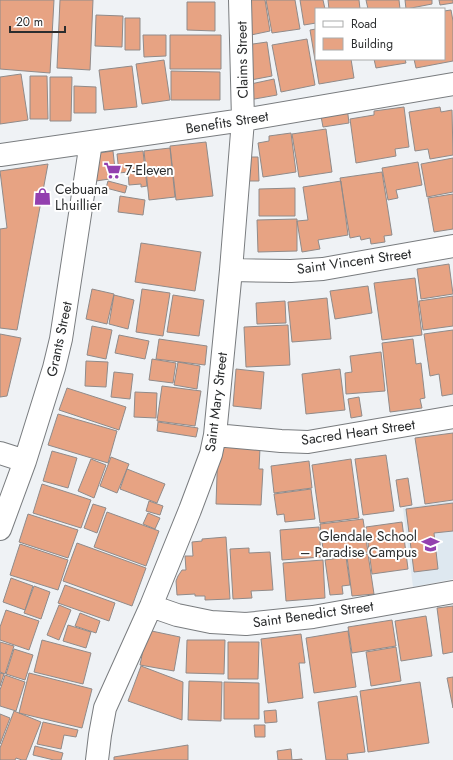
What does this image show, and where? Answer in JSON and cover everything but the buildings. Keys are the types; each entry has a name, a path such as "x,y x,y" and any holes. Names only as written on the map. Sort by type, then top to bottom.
{"street":[{"name":"Claims Street","path":"240,0 243,120"},
{"name":"Benefits Street","path":"0,155 243,120 453,84"},
{"name":"Saint Mary Street","path":"97,760 105,708 151,606 211,454 215,434 231,270 243,120"},
{"name":"Grants Street","path":"0,529 25,461 54,368 61,339 91,142"},
{"name":"Saint Vincent Street","path":"231,270 291,271 323,269 453,246"},
{"name":"Sacred Heart Street","path":"215,434 281,441 308,442 453,417"},
{"path":"0,453 25,461"},
{"name":"Saint Benedict Street","path":"151,606 177,615 210,622 246,624 313,617 453,592"}],"shaded area":[{"name":"Glendale School – Paradise Campus","path":"453,501 453,579 413,587 403,508"}],"place":[{"name":"7-Eleven","path":"112,170"},
{"name":"Cebuana Lhuillier","path":"42,197"},
{"name":"Glendale School – Paradise Campus","path":"430,544"}]}
